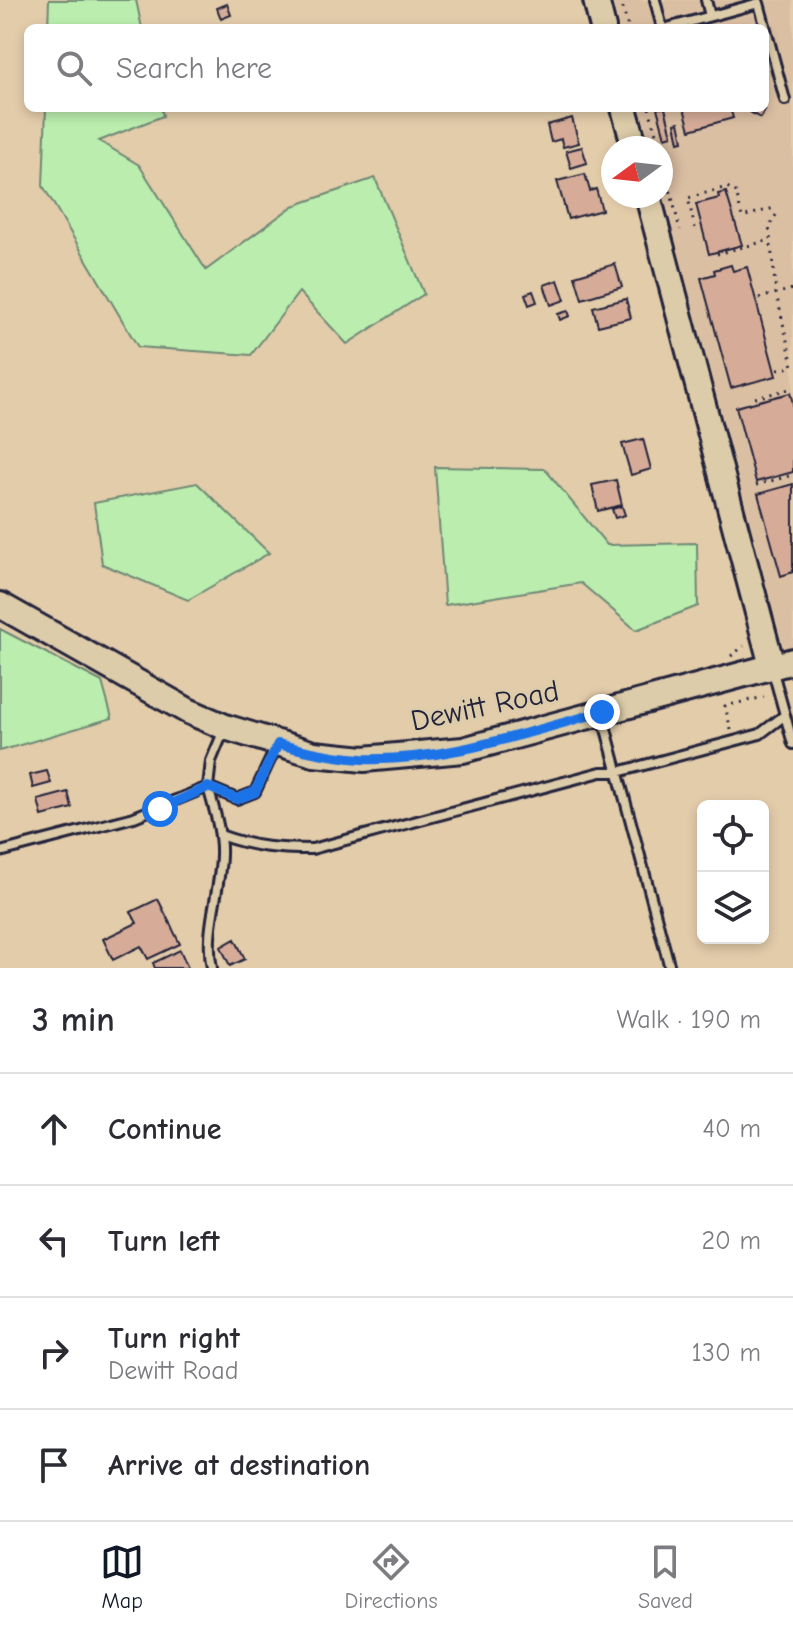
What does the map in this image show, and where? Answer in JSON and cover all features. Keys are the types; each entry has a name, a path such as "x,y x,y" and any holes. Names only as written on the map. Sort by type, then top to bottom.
{"street":[{"path":"596,0 602,24"},
{"path":"625,112 632,136"},
{"path":"651,208 782,664"},
{"name":"Dewitt Road","path":"0,605 188,711 225,727 314,754 364,759 463,750 782,664"}],"lane":[{"path":"655,0 664,24"},
{"path":"706,0 710,16"},
{"path":"680,24 759,2 765,24"},
{"path":"769,40 785,100"},
{"path":"782,664 785,715 793,744"},
{"path":"602,712 670,968"},
{"path":"220,835 251,846 312,849 601,772 618,772 760,734 785,715"},
{"path":"212,968 207,946 222,853 208,787 211,761 225,727"},
{"path":"0,852 134,817 208,787 237,799 255,792 278,744"}],"path":[{"path":"621,0 627,24"},
{"path":"650,112 657,136"},
{"path":"695,228 688,198 727,187 736,192 742,217 774,208"},
{"path":"776,215 769,227 770,240 776,293 793,366 778,369"},
{"path":"717,254 770,240"},
{"path":"759,298 793,289"},
{"path":"755,398 793,388"},
{"path":"756,485 793,475"},
{"path":"725,661 748,642"},
{"path":"733,741 725,706 764,697"}],"shaded area":[{"path":"612,0 793,0 793,646 784,649 667,208 673,208 673,136 648,136 642,112 769,112 769,24 619,24"}],"green space":[{"path":"49,0 136,0 141,24 48,24"},
{"path":"46,112 162,112 163,116 99,141 139,165 206,270 293,206 375,178 424,294 347,344 299,292 251,355 138,347 43,186"},
{"path":"435,467 545,469 607,545 697,543 698,606 636,630 581,583 445,605"},
{"path":"197,483 269,553 188,600 102,564 94,503"},
{"path":"0,629 102,682 112,718 0,751"}],"building":[{"path":"227,4 231,15 221,19 217,8"},
{"path":"658,112 666,112 672,135 665,136"},
{"path":"685,112 731,112 733,118 690,130"},
{"path":"750,112 764,112 760,118"},
{"path":"572,118 579,143 563,147 561,139 551,142 547,125"},
{"path":"679,122 683,141 679,142 675,123"},
{"path":"582,147 587,163 571,168 566,151"},
{"path":"585,174 590,191 596,189 602,210 568,219 557,181"},
{"path":"726,192 742,245 709,254 696,204 719,198 718,194"},
{"path":"615,264 622,287 582,299 575,276"},
{"path":"731,265 733,271 747,267 776,376 731,388 701,278"},
{"path":"558,280 565,300 551,305 544,285"},
{"path":"533,291 537,302 529,305 525,294"},
{"path":"626,299 631,318 598,326 593,307"},
{"path":"568,311 570,316 560,320 558,314"},
{"path":"790,393 793,403 793,472 756,482 736,407"},
{"path":"643,439 651,469 631,475 622,444"},
{"path":"616,480 622,505 598,511 592,485"},
{"path":"793,484 793,572 781,576 758,494"},
{"path":"622,506 625,515 615,518 612,509"},
{"path":"47,771 51,783 33,788 30,775"},
{"path":"68,792 72,808 42,816 38,800"},
{"path":"158,899 180,944 148,959 141,946 113,960 103,939 137,923 131,912"},
{"path":"235,939 245,959 230,966 221,947"},
{"path":"180,950 188,968 155,968 153,963"}],"route":[{"path":"160,809 208,787 237,799 255,792 278,744 314,754 364,759 411,756 463,750 602,712"}]}
